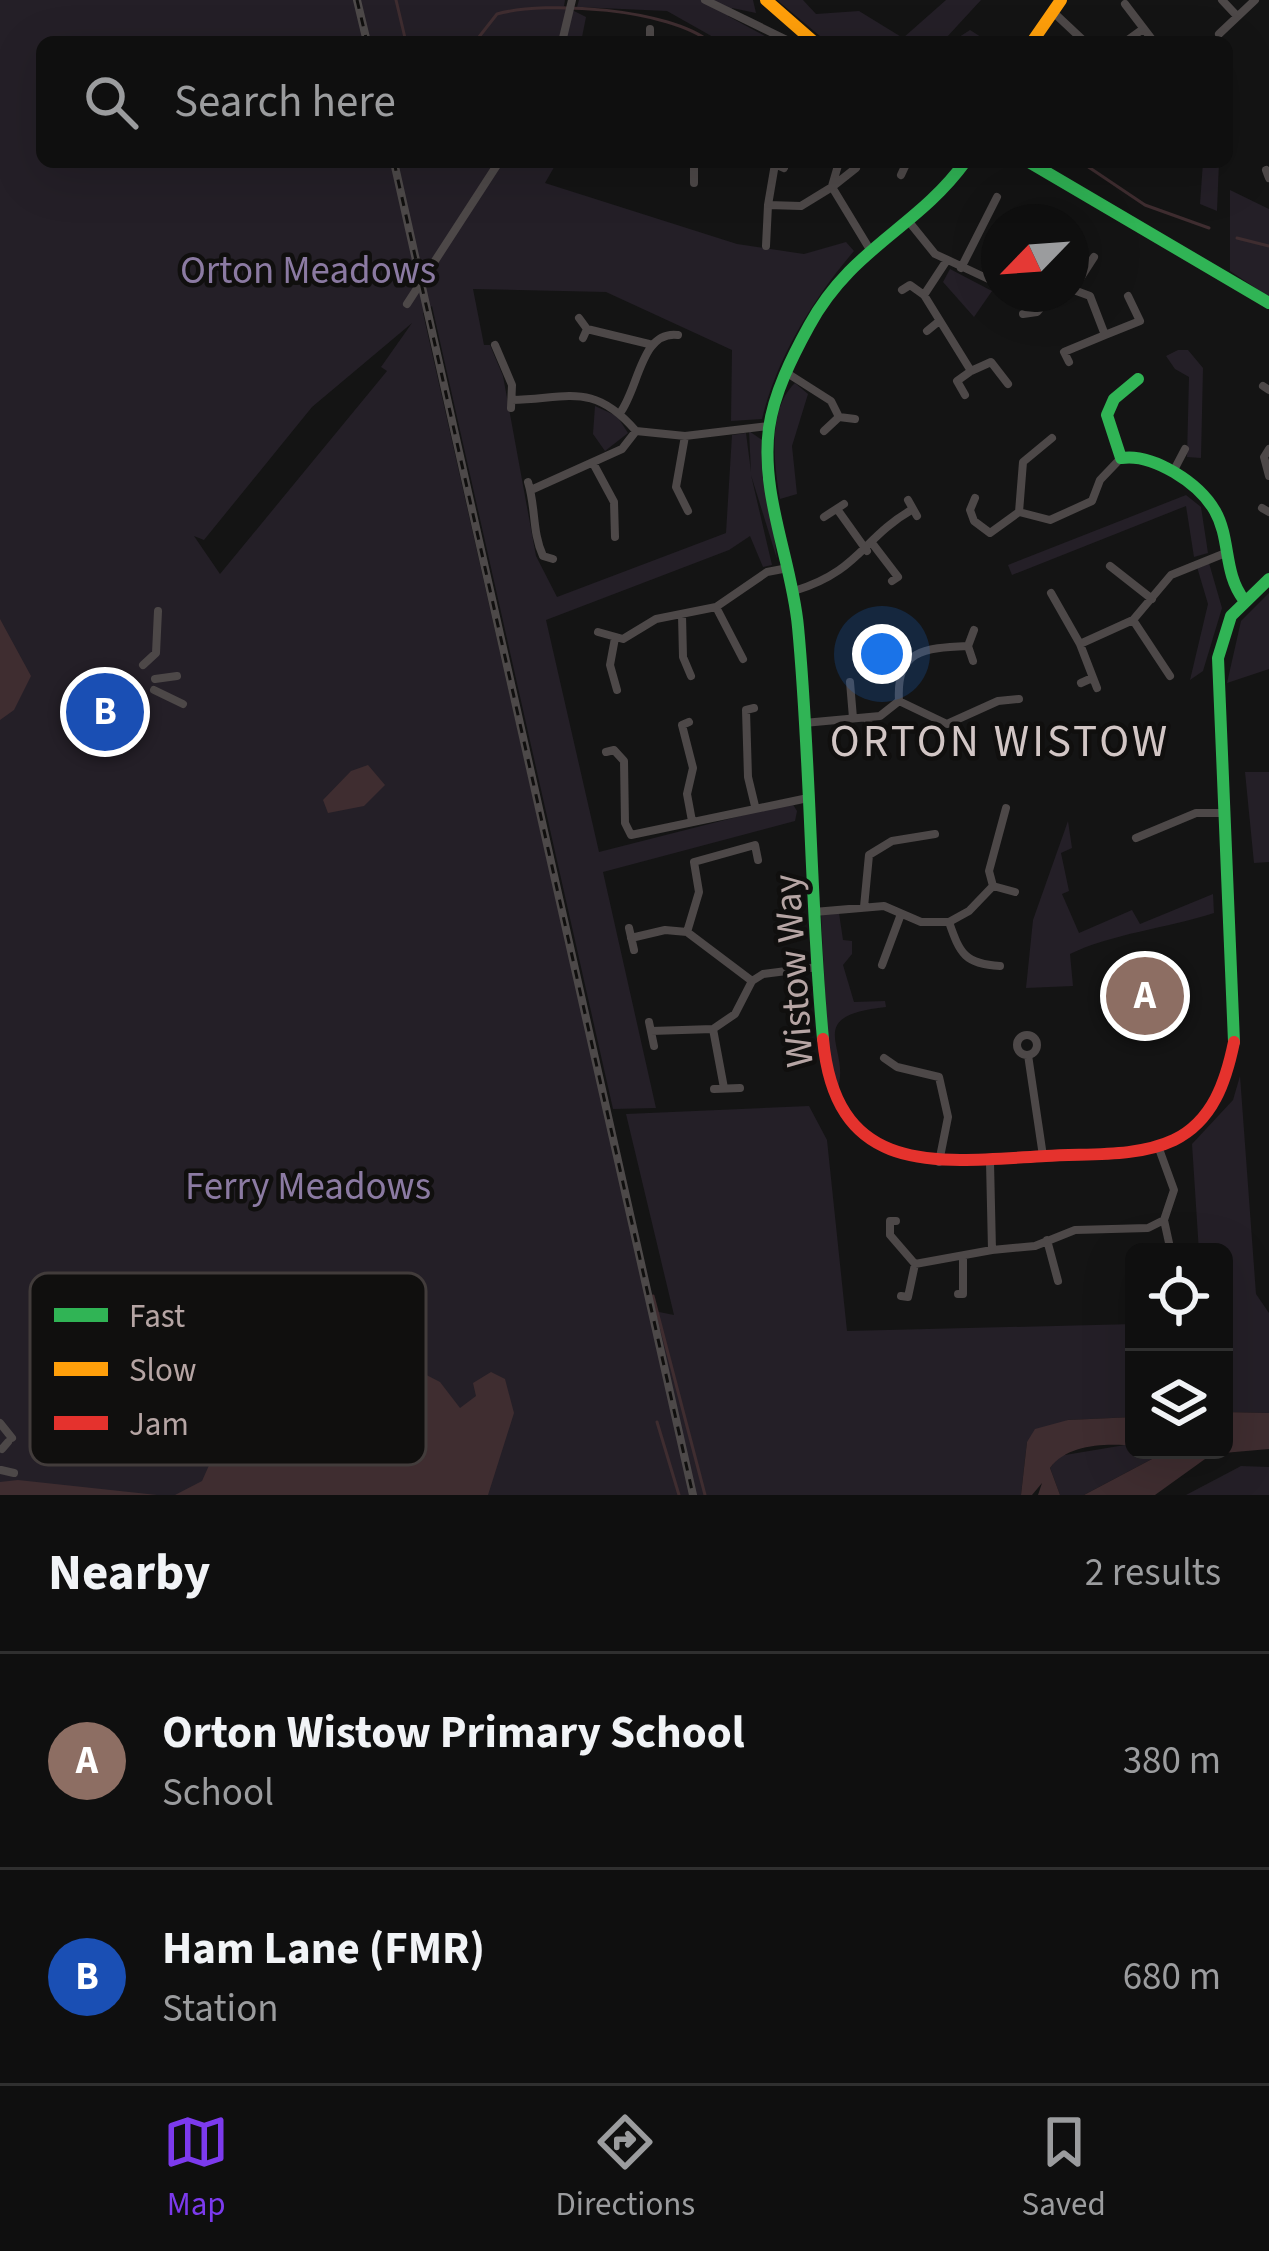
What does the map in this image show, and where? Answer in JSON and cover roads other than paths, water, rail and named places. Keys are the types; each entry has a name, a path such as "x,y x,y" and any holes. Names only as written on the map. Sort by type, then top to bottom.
{"street":[{"path":"705,0 778,36"},
{"path":"766,0 807,36"},
{"path":"1222,0 1237,16"},
{"path":"1219,34 1255,0"},
{"path":"1126,4 1149,36"},
{"path":"1036,36 1057,6 1080,36"},
{"path":"1133,36 1143,28"},
{"path":"650,29 650,36"},
{"path":"407,304 495,168"},
{"path":"694,182 697,168"},
{"path":"766,247 774,168"},
{"path":"832,187 839,168"},
{"path":"768,205 801,206 854,168"},
{"path":"901,175 904,168"},
{"name":"Wistow Way","path":"961,168 946,191 910,223 868,248 836,286 787,374 769,426 770,478 794,591 826,1071 846,1117 874,1144 897,1155 938,1162 990,1162 1157,1146 1202,1120 1230,1067 1233,982 1218,658 1223,634 1244,600 1269,579"},
{"path":"1039,168 1269,302"},
{"path":"832,187 868,248"},
{"path":"961,268 997,197"},
{"path":"910,223 928,249 981,276"},
{"path":"1089,265 1094,257"},
{"path":"924,295 947,260"},
{"path":"902,290 910,285 924,295 970,370"},
{"path":"1089,296 1106,334"},
{"path":"1069,362 1064,352 1140,321 1128,296"},
{"path":"1023,314 1037,312"},
{"path":"579,318 585,333 649,344"},
{"path":"927,332 938,322"},
{"path":"620,413 638,385 649,344 664,334 678,334"},
{"path":"495,345 512,386 512,404 576,393 620,413 636,431 685,436 769,426"},
{"path":"965,395 954,381 991,362 1008,384"},
{"path":"787,374 831,401 839,416"},
{"path":"1121,458 1104,422 1118,394 1139,386"},
{"path":"839,416 855,418"},
{"path":"824,431 839,416"},
{"path":"553,559 543,556 537,544 530,486 622,449 636,431"},
{"path":"685,436 676,488 688,511"},
{"path":"975,498 970,510 974,521 990,539 1019,512 1019,461 1049,445"},
{"path":"1174,470 1185,449"},
{"path":"1269,449 1264,458 1269,476"},
{"path":"1121,458 1150,457 1174,470 1215,511 1233,588 1244,600"},
{"path":"1019,512 1050,520 1087,505 1121,458"},
{"path":"593,463 614,502 615,537"},
{"path":"824,518 841,506 898,577 892,581"},
{"path":"794,591 821,583 913,508"},
{"path":"1080,644 1133,620 1182,567 1223,554"},
{"path":"1110,566 1119,578 1152,599"},
{"path":"598,632 615,638 632,635 656,619 716,607 766,572 788,568"},
{"path":"1058,596 1095,683 1081,683"},
{"path":"716,607 742,655 752,647"},
{"path":"143,665 156,653 158,611"},
{"path":"682,615 684,672"},
{"path":"1133,620 1157,664 1170,676"},
{"path":"973,661 968,646 974,630"},
{"path":"612,687 610,651 615,638"},
{"path":"899,701 901,666 908,656 923,648 968,646"},
{"path":"177,676 154,685 183,704"},
{"path":"850,682 853,718"},
{"path":"139,691 145,716"},
{"path":"899,701 946,724 998,701 1018,698"},
{"path":"804,723 868,719 899,701"},
{"path":"746,710 755,806"},
{"path":"868,719 872,747"},
{"path":"682,725 692,768 687,794 692,820"},
{"path":"612,748 625,760 626,832 638,836 809,797"},
{"path":"993,886 989,871 1006,808"},
{"path":"1136,838 1196,814 1222,813"},
{"path":"864,907 865,865 874,850 935,833"},
{"path":"686,932 699,892 694,862 755,844 758,860"},
{"path":"814,911 884,906 921,922 949,922 993,886"},
{"path":"993,886 1016,892"},
{"path":"882,965 902,914"},
{"path":"949,922 966,959 974,965 1000,966"},
{"path":"634,950 630,933 686,932 752,981"},
{"path":"653,1046 650,1026 713,1029 737,1012 752,981 780,969 818,967"},
{"path":"713,1029 719,1088 740,1088"},
{"path":"1028,1055 1043,1157"},
{"path":"884,1058 895,1072 939,1076 948,1117 938,1162"},
{"path":"1157,1146 1174,1190 1164,1220 1169,1243"},
{"path":"990,1162 992,1250"},
{"path":"915,1264 1035,1246 1075,1230 1148,1228 1164,1220"},
{"path":"896,1221 890,1221 890,1235 915,1264"},
{"path":"1047,1240 1058,1281"},
{"path":"962,1294 963,1256"},
{"path":"907,1297 915,1264"},
{"path":"0,1423 9,1440"},
{"path":"1,1470 14,1473"}],"waterway":[{"path":"396,0 405,36"},
{"path":"480,36 497,14 546,8 638,15 700,36"},
{"path":"1090,168 1145,205 1209,228"},
{"path":"1237,238 1269,246"},
{"path":"653,1296 705,1495"},
{"path":"657,1422 679,1495"}],"railway":[{"path":"357,0 366,36"},
{"path":"395,168 693,1495"}],"place":[{"name":"Ham Lane (FMR)","path":"105,712"},
{"name":"Orton Wistow Primary School","path":"1145,996"}],"district":[{"name":"ORTON WISTOW","path":"1000,740"}],"park label":[{"name":"Orton Meadows","path":"308,269"},
{"name":"Ferry Meadows","path":"308,1185"}]}
